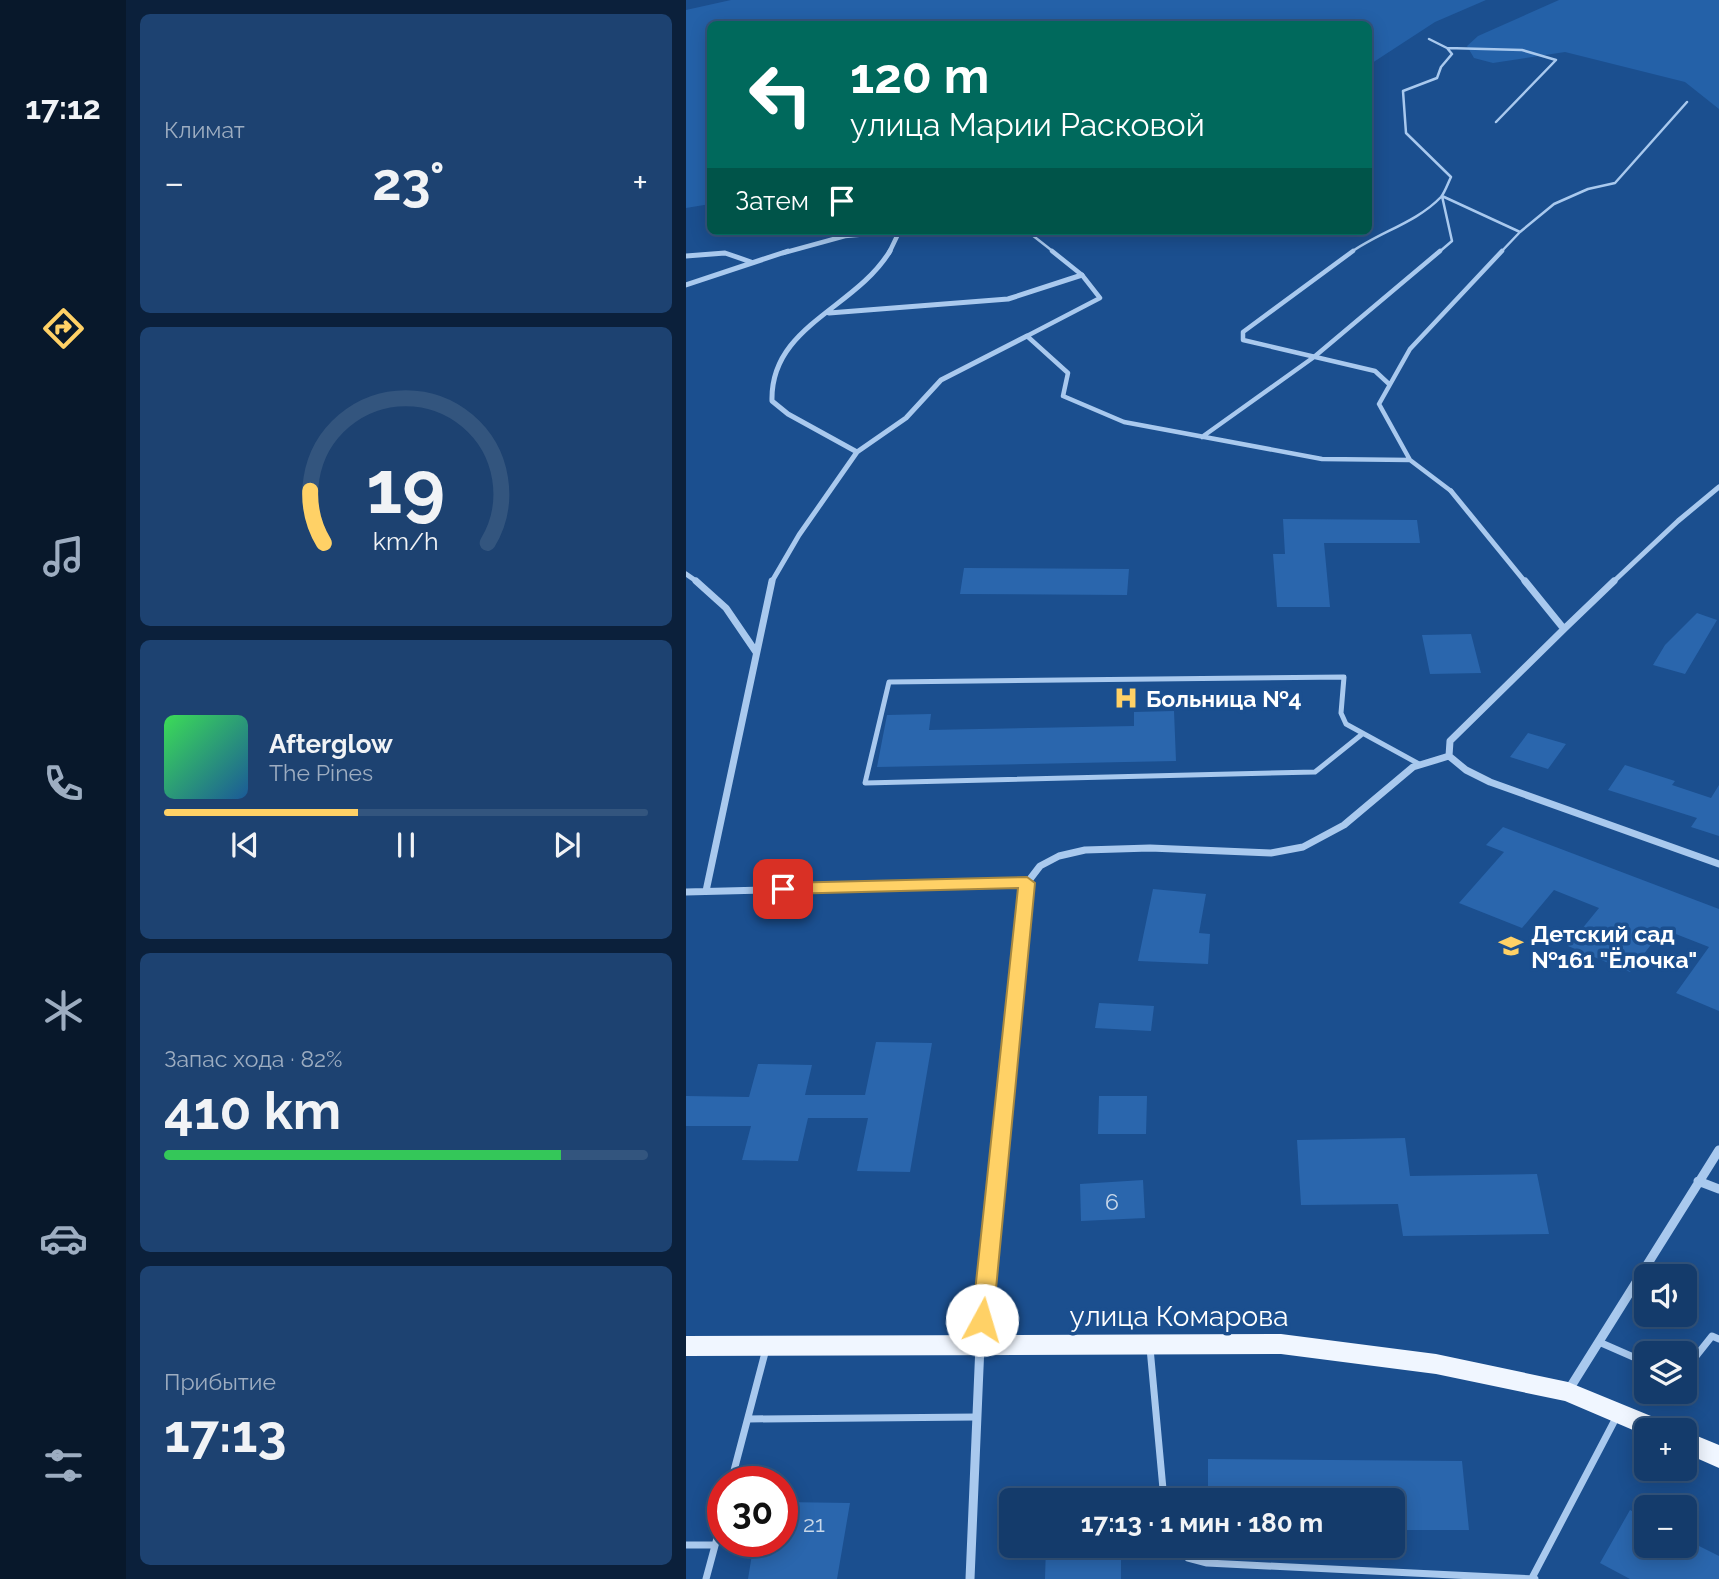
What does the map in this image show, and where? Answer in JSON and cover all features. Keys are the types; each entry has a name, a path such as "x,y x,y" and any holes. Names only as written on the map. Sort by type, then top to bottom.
{"main road":[{"name":"улица Комарова","path":"686,1346 1281,1344 1436,1364 1568,1392 1634,1419"},
{"path":"1697,1447 1719,1457"}],"street":[{"path":"686,285 751,262 856,235"},
{"path":"857,452 788,414 772,401 771,388 792,342 884,262 899,235"},
{"path":"686,256 725,253 751,262"},
{"path":"828,313 1008,299 1082,275"},
{"path":"706,891 769,588 783,557 857,452 906,418 941,380 1027,336"},
{"path":"1449,756 1451,741 1563,629 1678,521 1719,487"},
{"path":"1451,491 1563,629"},
{"path":"686,574 714,594 737,620 756,652"},
{"path":"970,1579 980,1345 1027,883 1041,865 1067,853 1101,849 1272,852 1301,848 1327,839 1350,822 1398,777 1419,764 1449,756"},
{"path":"1449,756 1466,770 1490,782 1719,864"},
{"path":"686,892 1027,883"},
{"path":"1568,1392 1719,1150"},
{"path":"1698,1181 1719,1189"}],"lane":[{"path":"1389,384 1375,371 1243,340 1243,332 1367,241 1391,232 1442,196 1451,177 1406,134 1403,91 1437,78 1441,67 1452,54 1447,48 1429,39"},
{"path":"1447,48 1522,50 1556,60 1496,122"},
{"path":"1451,491 1410,460 1379,404 1410,349 1520,232 1554,204 1588,189 1615,183 1687,102"},
{"path":"1442,196 1520,232"},
{"path":"1202,436 1314,357 1452,241 1442,196"},
{"path":"1032,235 1082,275 1100,298 1027,336 1068,373 1063,396 1125,422 1322,459 1410,460"},
{"path":"1362,735 1315,772 865,783 888,682 1343,677 1341,713 1346,724 1419,764"},
{"path":"1697,1355 1712,1336 1719,1339"},
{"path":"1599,1342 1634,1357"},
{"path":"1150,1345 1163,1488"},
{"path":"735,1466 767,1346"},
{"path":"1188,1558 1207,1563 1534,1578 1619,1413"},
{"path":"748,1419 976,1417"},
{"path":"686,1545 707,1545"},
{"path":"706,1579 712,1557"}],"shaded area":[{"path":"731,0 1486,0 1435,22 1372,63 1372,21 707,21 707,204 686,208 686,10"},
{"path":"1559,0 1719,0 1719,109 1685,82 1565,52 1493,63 1474,58 1467,46 1478,36"}],"building":[{"path":"1283,519 1417,520 1420,543 1324,543 1330,607 1277,607 1273,554 1285,554"},
{"path":"964,568 1129,569 1127,595 960,594"},
{"path":"1697,613 1717,620 1685,674 1653,665 1665,645"},
{"path":"1471,634 1481,673 1430,674 1422,635"},
{"path":"1174,711 1176,761 877,767 887,715 931,714 929,730 1134,726 1134,712"},
{"path":"1528,733 1566,744 1548,769 1510,757"},
{"path":"1625,765 1675,781 1672,785 1711,798 1719,785 1719,836 1691,827 1697,818 1608,790"},
{"path":"1503,827 1719,909 1719,1011 1676,993 1709,947 1663,929 1630,972 1568,946 1599,908 1554,890 1522,928 1459,903 1504,852 1486,845"},
{"path":"1153,889 1206,894 1199,933 1210,934 1208,964 1138,961"},
{"path":"1099,1003 1154,1006 1151,1031 1095,1028"},
{"path":"876,1042 932,1043 910,1172 857,1171 868,1118 808,1118 798,1161 742,1160 751,1126 686,1126 686,1096 749,1097 758,1064 812,1065 805,1095 865,1095"},
{"path":"1099,1096 1147,1096 1146,1134 1098,1134"},
{"path":"1405,1138 1410,1176 1537,1174 1549,1234 1403,1236 1398,1204 1301,1205 1297,1140"},
{"path":"1143,1180 1145,1218 1081,1221 1080,1184"},
{"path":"1208,1459 1462,1461 1469,1530 1405,1530 1405,1488 1208,1488"},
{"path":"798,1502 850,1503 837,1579 748,1579 752,1557 798,1557"},
{"path":"1630,1510 1634,1512 1634,1558 1697,1558 1697,1545 1719,1556 1719,1579 1630,1579 1600,1563"},
{"path":"1046,1558 1121,1558 1121,1579 1045,1579"}],"place":[{"name":"Больница №4","path":"1126,698"},
{"name":"Детский сад №161 \"Ёлочка\"","path":"1511,946"}],"route":[{"path":"783,889 1027,883 982,1320"}]}
